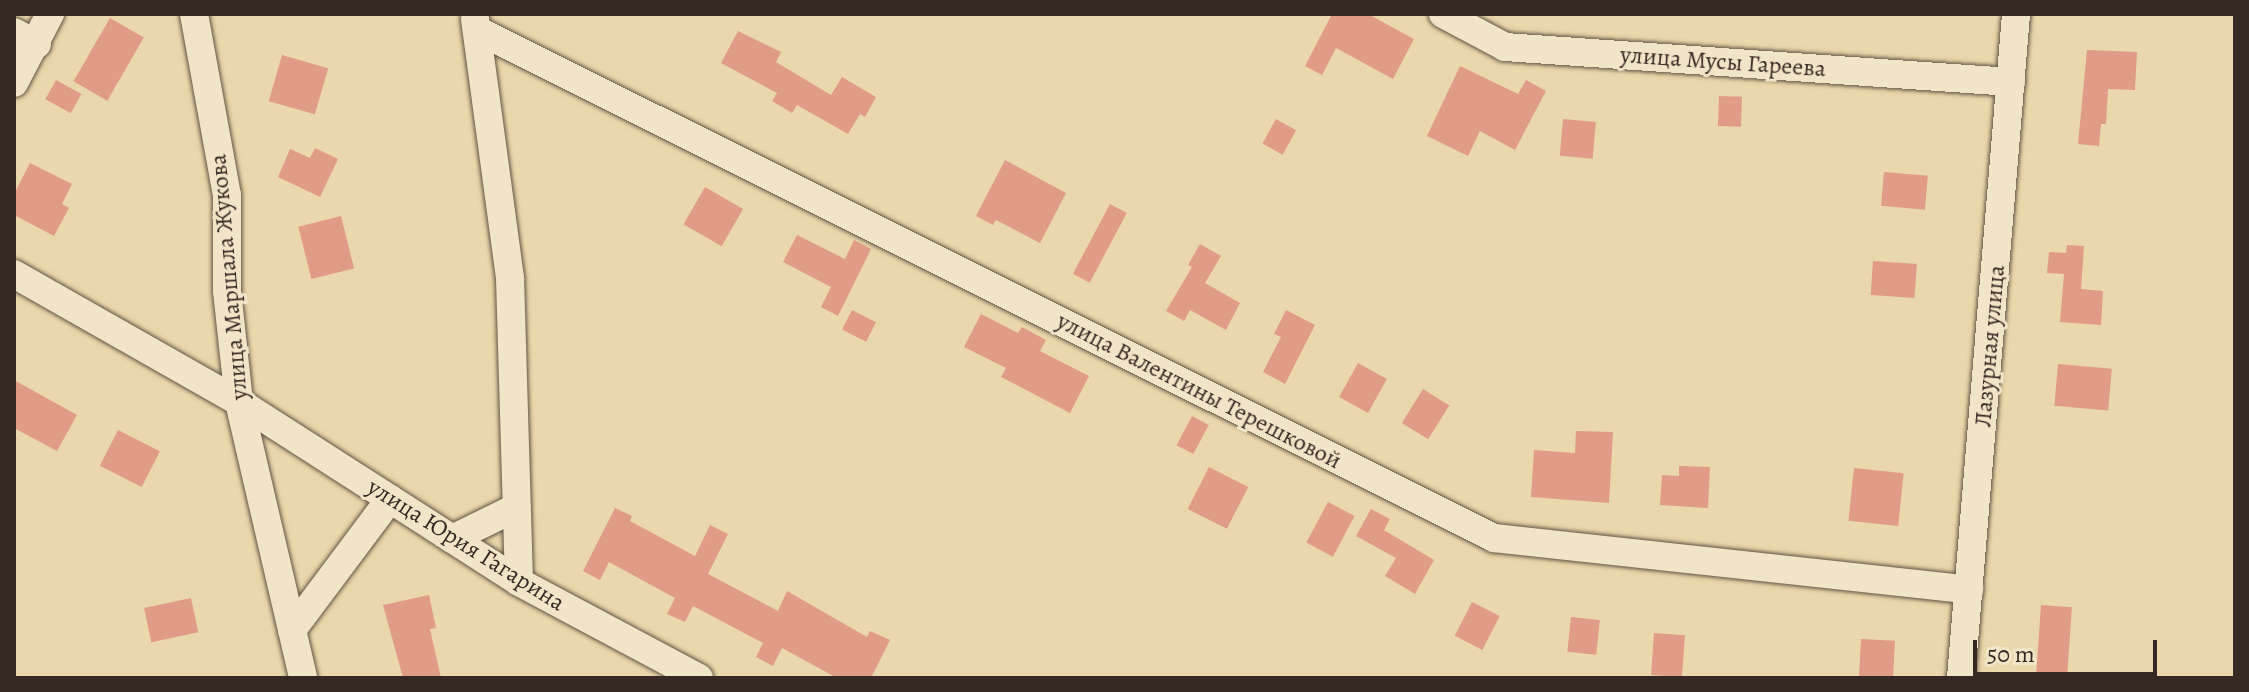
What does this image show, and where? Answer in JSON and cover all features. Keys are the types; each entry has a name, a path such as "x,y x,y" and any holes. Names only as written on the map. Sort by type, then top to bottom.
{"street":[{"path":"14,83 26,38 50,14"},
{"name":"улица Маршала Жукова","path":"194,14 227,195 227,291 239,402 303,678"},
{"name":"улица Мусы Гареева","path":"1443,14 1505,47 2011,82"},
{"name":"Лазурная улица","path":"1961,678 2016,14"},
{"path":"476,22 510,278 519,582"},
{"name":"улица Валентины Терешковой","path":"476,22 1494,538 1969,590"},
{"name":"улица Юрия Гагарина","path":"14,274 239,402 519,582 699,678"},
{"path":"292,630 390,499"},
{"path":"452,539 517,507"}],"building":[{"path":"1332,14 1368,14 1414,39 1393,79 1336,48 1322,75 1305,66"},
{"path":"110,18 144,37 107,101 74,81"},
{"path":"738,31 781,52 776,62 831,95 842,77 876,97 865,117 860,114 848,134 797,105 792,113 772,101 777,93 721,63"},
{"path":"2087,50 2137,52 2135,90 2108,89 2106,124 2101,124 2099,146 2078,144"},
{"path":"282,55 328,68 315,114 269,101"},
{"path":"1460,66 1518,94 1526,80 1546,91 1515,150 1480,131 1468,156 1427,136"},
{"path":"56,80 81,94 71,113 45,99"},
{"path":"1719,96 1742,97 1741,127 1718,126"},
{"path":"1276,119 1296,130 1283,155 1262,143"},
{"path":"1563,119 1596,122 1593,159 1560,156"},
{"path":"315,148 338,159 320,197 278,177 290,149 310,158"},
{"path":"1005,160 1066,193 1040,243 996,220 993,225 976,216"},
{"path":"30,163 72,184 62,204 69,208 54,236 14,215 14,194"},
{"path":"1884,172 1928,176 1925,210 1881,206"},
{"path":"705,187 743,209 722,246 684,224"},
{"path":"1110,204 1127,213 1090,283 1073,274"},
{"path":"341,216 354,268 311,279 298,227"},
{"path":"797,235 845,259 854,240 871,249 838,316 821,307 831,287 783,262"},
{"path":"1200,244 1221,256 1205,283 1240,303 1226,330 1190,310 1184,321 1166,311 1192,267 1188,265"},
{"path":"2067,245 2084,246 2081,289 2103,291 2101,325 2060,322 2064,274 2047,273 2049,252 2066,253"},
{"path":"1873,261 1917,264 1915,298 1871,295"},
{"path":"852,310 876,322 866,342 842,330"},
{"path":"1286,310 1315,325 1285,384 1263,372 1281,337 1274,334"},
{"path":"981,314 1018,333 1022,327 1046,340 1040,351 1089,376 1070,413 1001,377 1006,368 964,347"},
{"path":"1358,363 1387,379 1368,413 1339,397"},
{"path":"2058,364 2112,369 2108,411 2054,406"},
{"path":"14,380 77,415 57,451 14,428"},
{"path":"1423,389 1449,405 1428,439 1402,423"},
{"path":"1192,416 1209,425 1193,454 1177,445"},
{"path":"118,430 160,451 142,487 100,466"},
{"path":"1576,431 1613,432 1609,503 1531,497 1534,450 1575,453"},
{"path":"1679,466 1710,467 1708,508 1660,505 1662,475 1679,476"},
{"path":"1209,467 1248,487 1227,529 1188,509"},
{"path":"1854,468 1904,473 1898,526 1848,521"},
{"path":"1328,502 1354,516 1333,557 1306,543"},
{"path":"615,508 632,516 630,521 695,556 710,525 728,534 708,574 778,611 787,591 867,637 870,631 890,640 871,678 837,678 782,648 773,666 756,657 763,643 693,606 685,622 667,614 675,598 609,562 600,580 583,571"},
{"path":"1371,509 1390,519 1384,530 1434,560 1415,594 1385,576 1396,558 1356,536"},
{"path":"429,595 436,628 430,629 441,678 403,678 383,605"},
{"path":"191,598 198,632 151,642 144,608"},
{"path":"1472,602 1500,616 1482,650 1455,636"},
{"path":"2041,605 2072,607 2067,678 2036,676"},
{"path":"1571,617 1600,620 1596,655 1567,652"},
{"path":"1654,633 1685,635 1682,677 1651,675"},
{"path":"1861,639 1895,641 1893,678 1859,678"}]}
